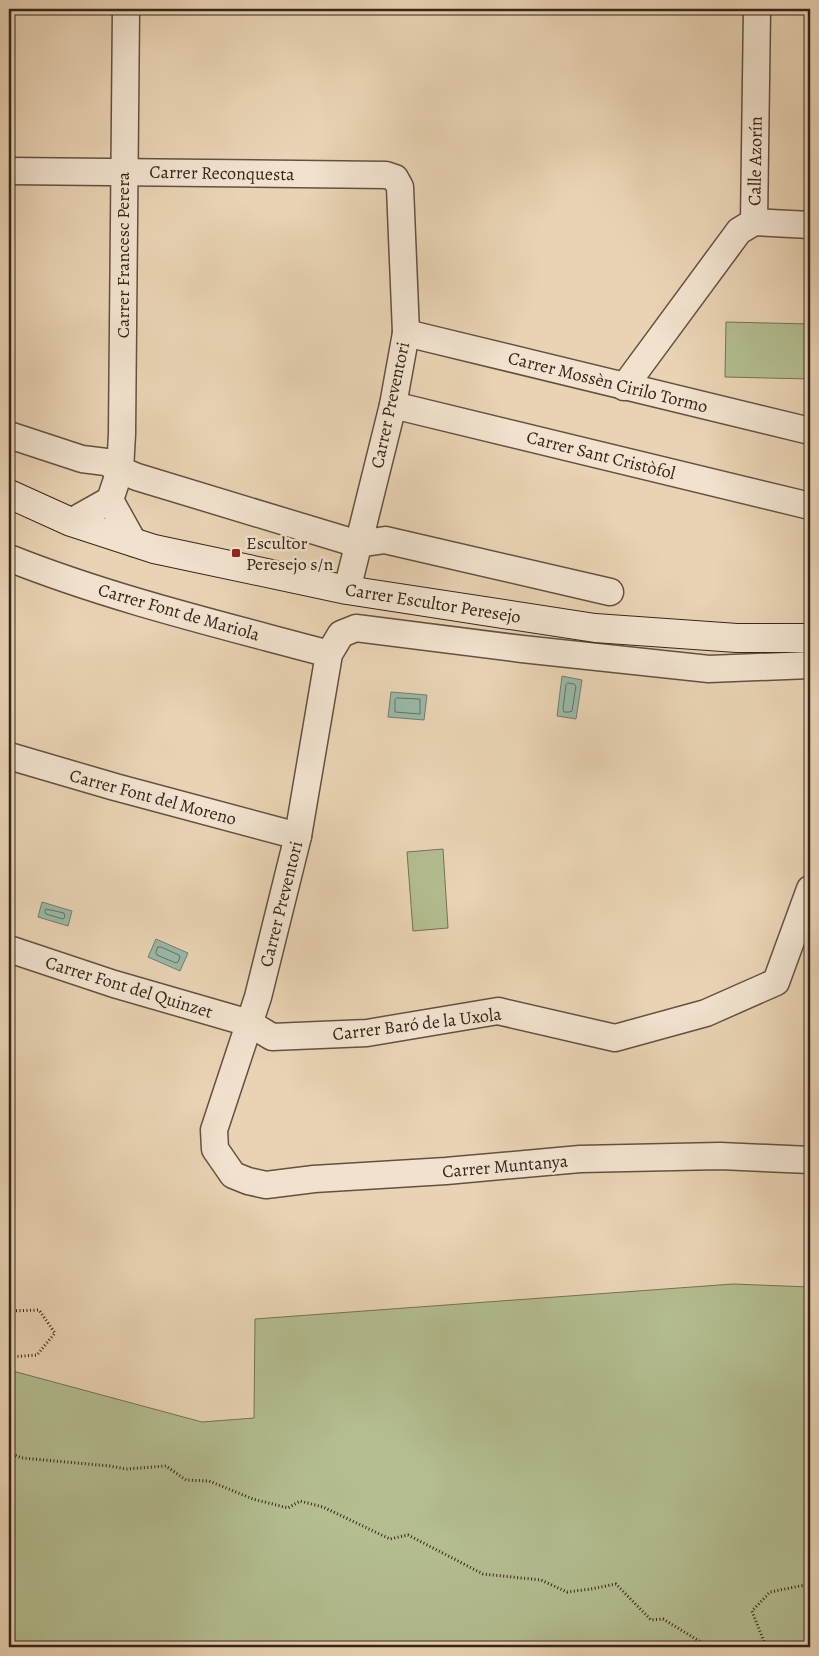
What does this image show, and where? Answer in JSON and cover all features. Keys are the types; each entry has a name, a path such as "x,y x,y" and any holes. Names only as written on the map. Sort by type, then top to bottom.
{"street":[{"name":"Carrer Francesc Perera","path":"110,500 120,470 122,434 126,9"},
{"name":"Calle Azorín","path":"624,387 739,231 754,222 758,9"},
{"name":"Carrer Reconquesta","path":"9,171 386,175 395,178 400,187"},
{"name":"Carrer Preventori","path":"347,590 393,405 406,333 400,187"},
{"path":"754,222 810,225"},
{"name":"Carrer Mossèn Cirilo Tormo","path":"406,333 810,431"},
{"name":"Carrer Sant Cristòfol","path":"393,405 810,506"},
{"path":"9,435 82,459 106,462 120,470 146,480 358,544 385,540 610,592"},
{"name":"Carrer Escultor Peresejo","path":"9,494 70,522 176,555 347,590 595,628 737,638 810,638"},
{"path":"70,522 110,500 134,543"},
{"name":"Carrer Font de Mariola","path":"9,558 99,590 336,644"},
{"name":"Carrer Escultor Peresejo","path":"336,644 356,628 522,649 709,669 810,665"},
{"name":"Carrer Preventori","path":"215,1149 214,1130 258,997 298,836 336,644"},
{"name":"Carrer Font del Moreno","path":"9,756 115,787 298,836"},
{"name":"Carrer Baró de la Uxola","path":"249,1023 272,1037 367,1033 498,1011 614,1038 706,1013 776,982 810,889"},
{"name":"Carrer Font del Quinzet","path":"9,949 114,984 249,1023"},
{"name":"Carrer Muntanya","path":"215,1149 233,1175 266,1185 314,1179 446,1171 580,1159 720,1156 810,1160"}],"path":[{"path":"9,1311 39,1310 55,1333 37,1355 9,1357"},
{"path":"9,1452 22,1458 126,1469 166,1466 186,1480 209,1481 262,1501 288,1508 300,1501 323,1507 390,1539 408,1535 483,1574 541,1580 567,1592 616,1584 651,1620 663,1619 709,1647"},
{"path":"762,1647 764,1644 752,1612 770,1592 810,1584"}],"shaded area":[{"path":"726,322 810,324 810,379 725,377"},
{"path":"443,849 448,928 413,931 407,852"},
{"path":"733,1284 810,1287 810,1647 9,1647 9,1370 202,1422 254,1418 255,1319"}],"water":[{"path":"562,676 582,680 576,719 557,716"},
{"path":"391,692 427,695 424,720 388,717"},
{"path":"42,902 72,911 68,926 38,917"},
{"path":"156,939 188,953 180,971 148,957"}],"place":[{"name":"Escultor Peresejo s/n","path":"236,553"}]}
